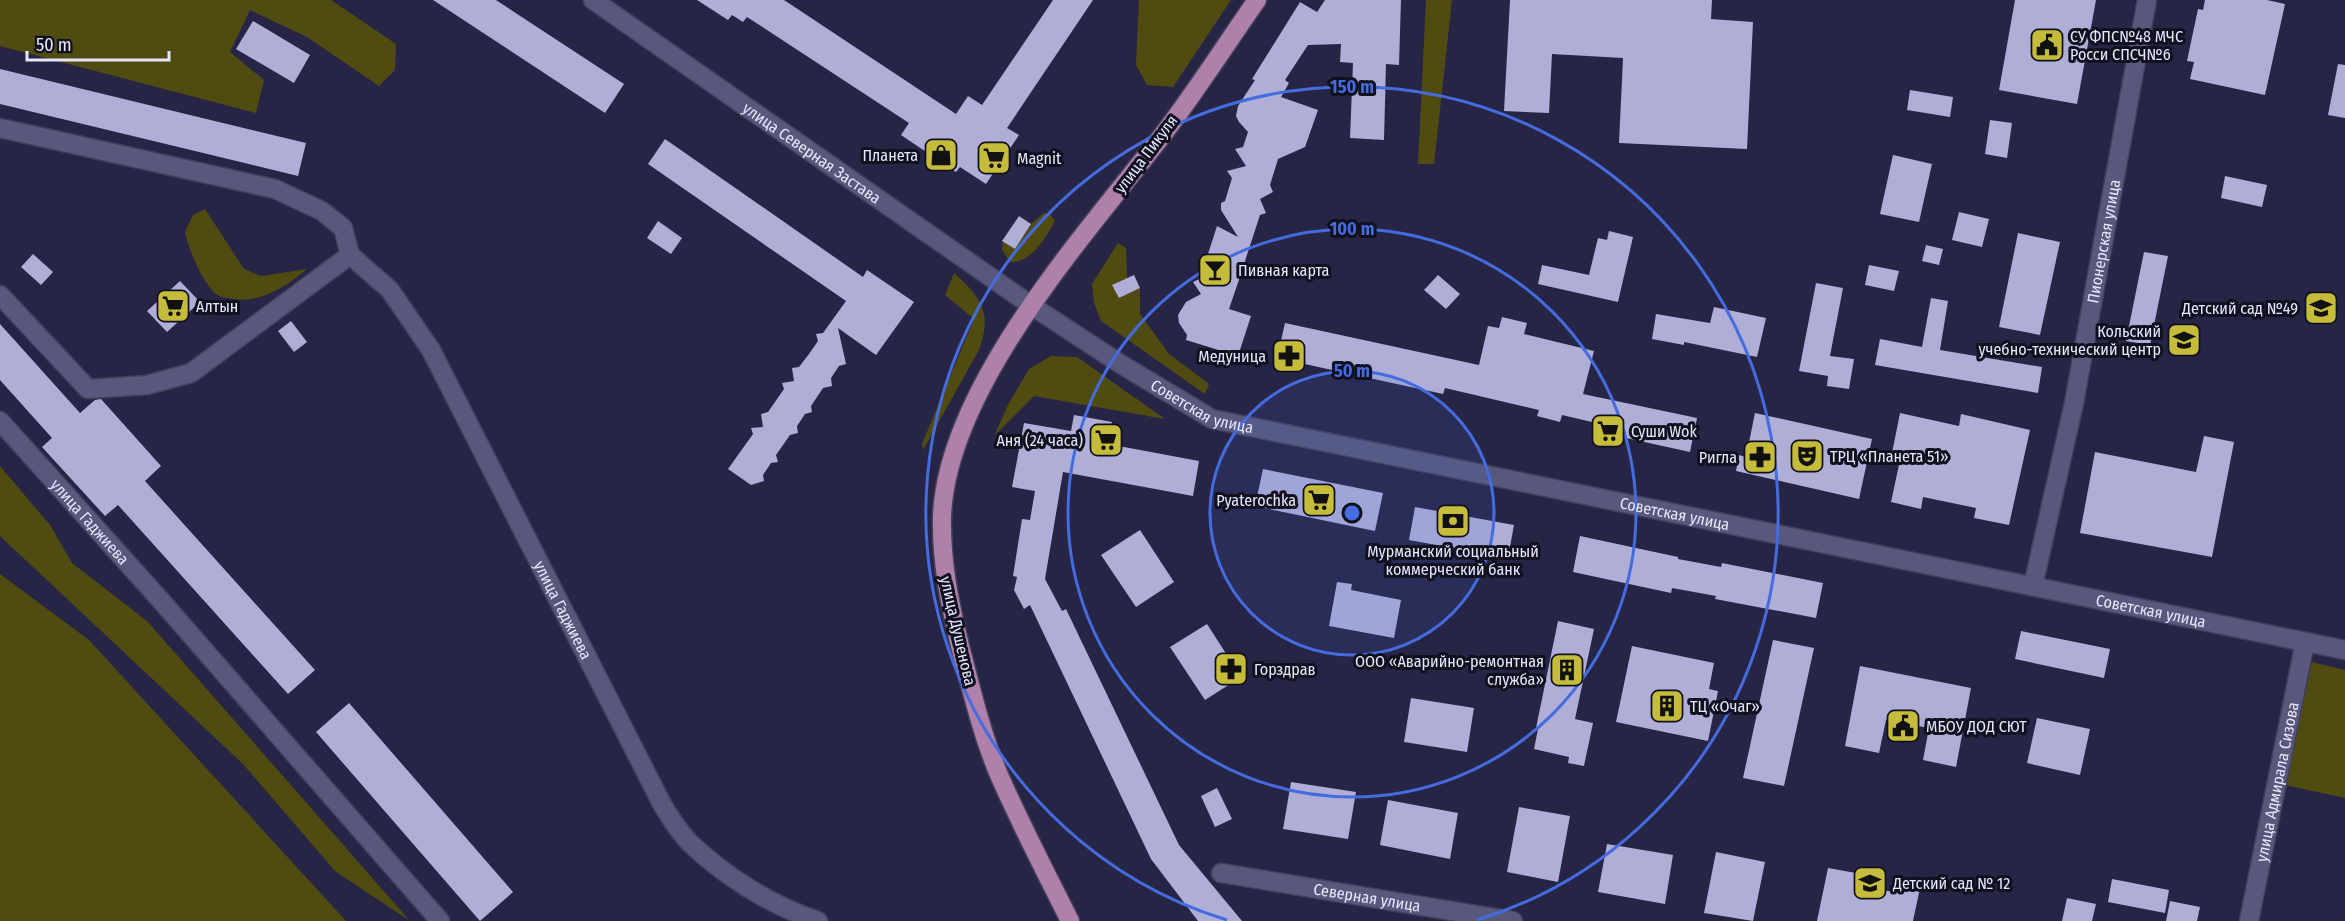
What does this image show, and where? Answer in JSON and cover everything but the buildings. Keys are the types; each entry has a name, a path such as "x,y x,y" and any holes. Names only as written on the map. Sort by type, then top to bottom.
{"main road":[{"name":"улица Пикуля","path":"1032,306 1094,221 1160,138 1257,0"},
{"name":"улица Душенова","path":"1032,306 993,366 963,427 948,475 942,515 944,575 977,712 999,774 1070,921"}],"street":[{"name":"улица Северная Застава","path":"593,0 1032,306"},
{"name":"Пионерская улица","path":"2033,586 2074,403 2147,0"},
{"path":"0,128 275,189 322,211 343,228 350,255 191,373 147,385 88,389 0,295"},
{"name":"улица Гаджиева","path":"350,255 390,290 431,350 663,806 689,842 729,875 791,912 818,921"},
{"name":"Советская улица","path":"1032,306 1119,363 1212,418 2345,650"},
{"name":"улица Гаджиева","path":"0,421 149,587 441,921"},
{"name":"улица Адмирала Сизова","path":"2248,921 2305,642"},
{"name":"Северная улица","path":"1221,873 1513,921"}],"shaded area":[{"path":"0,0 331,0 396,44 395,70 379,86 307,37 250,10 230,52 264,80 256,113 0,46"},
{"path":"1139,0 1231,0 1173,87 1147,85 1136,65"},
{"path":"1426,0 1452,0 1434,164 1418,164"},
{"path":"205,209 244,269 261,276 307,269 289,283 260,297 239,300 220,296 213,291 202,276 193,258 185,232 193,215"},
{"path":"1044,213 1051,215 1055,221 1042,242 1025,259 1010,262 1002,250 1003,241 1015,249 1031,224"},
{"path":"1118,243 1126,248 1127,278 1113,285 1119,298 1140,288 1140,314 1169,354 1209,384 1205,394 1101,321 1094,303 1092,284"},
{"path":"954,273 977,298 982,307 985,326 979,350 923,450 922,444 974,319 945,295"},
{"path":"1051,356 1077,357 1165,419 1034,396 994,436 1009,403 1029,369"},
{"path":"0,466 50,525 72,563 147,621 410,921 335,871 243,764 0,536"},
{"path":"0,574 89,640 346,921 0,921"},
{"path":"2312,662 2345,670 2345,798 2285,785"}],"place":[{"name":"СУ ФПС№48 МЧС Росси СПСЧ№6","path":"2047,45"},
{"name":"Планета","path":"941,155"},
{"name":"Magnit","path":"994,158"},
{"name":"Пивная карта","path":"1215,270"},
{"name":"Алтын","path":"173,306"},
{"name":"Детcкий сад №49","path":"2321,308"},
{"name":"Кольский учебно-технический центр","path":"2184,340"},
{"name":"Медуница","path":"1289,356"},
{"name":"Суши Wok","path":"1608,431"},
{"name":"Аня (24 часа)","path":"1106,440"},
{"name":"ТРЦ «Планета 51»","path":"1807,456"},
{"name":"Ригла","path":"1760,457"},
{"name":"Pyaterochka","path":"1319,500"},
{"name":"Мурманский социальный коммерческий банк","path":"1453,521"},
{"name":"Горздрав","path":"1231,669"},
{"name":"ООО «Аварийно-ремонтная служба»","path":"1567,670"},
{"name":"ТЦ «Очаг»","path":"1667,706"},
{"name":"МБОУ ДОД СЮТ","path":"1903,726"},
{"name":"Детский сад № 12","path":"1870,883"}]}
